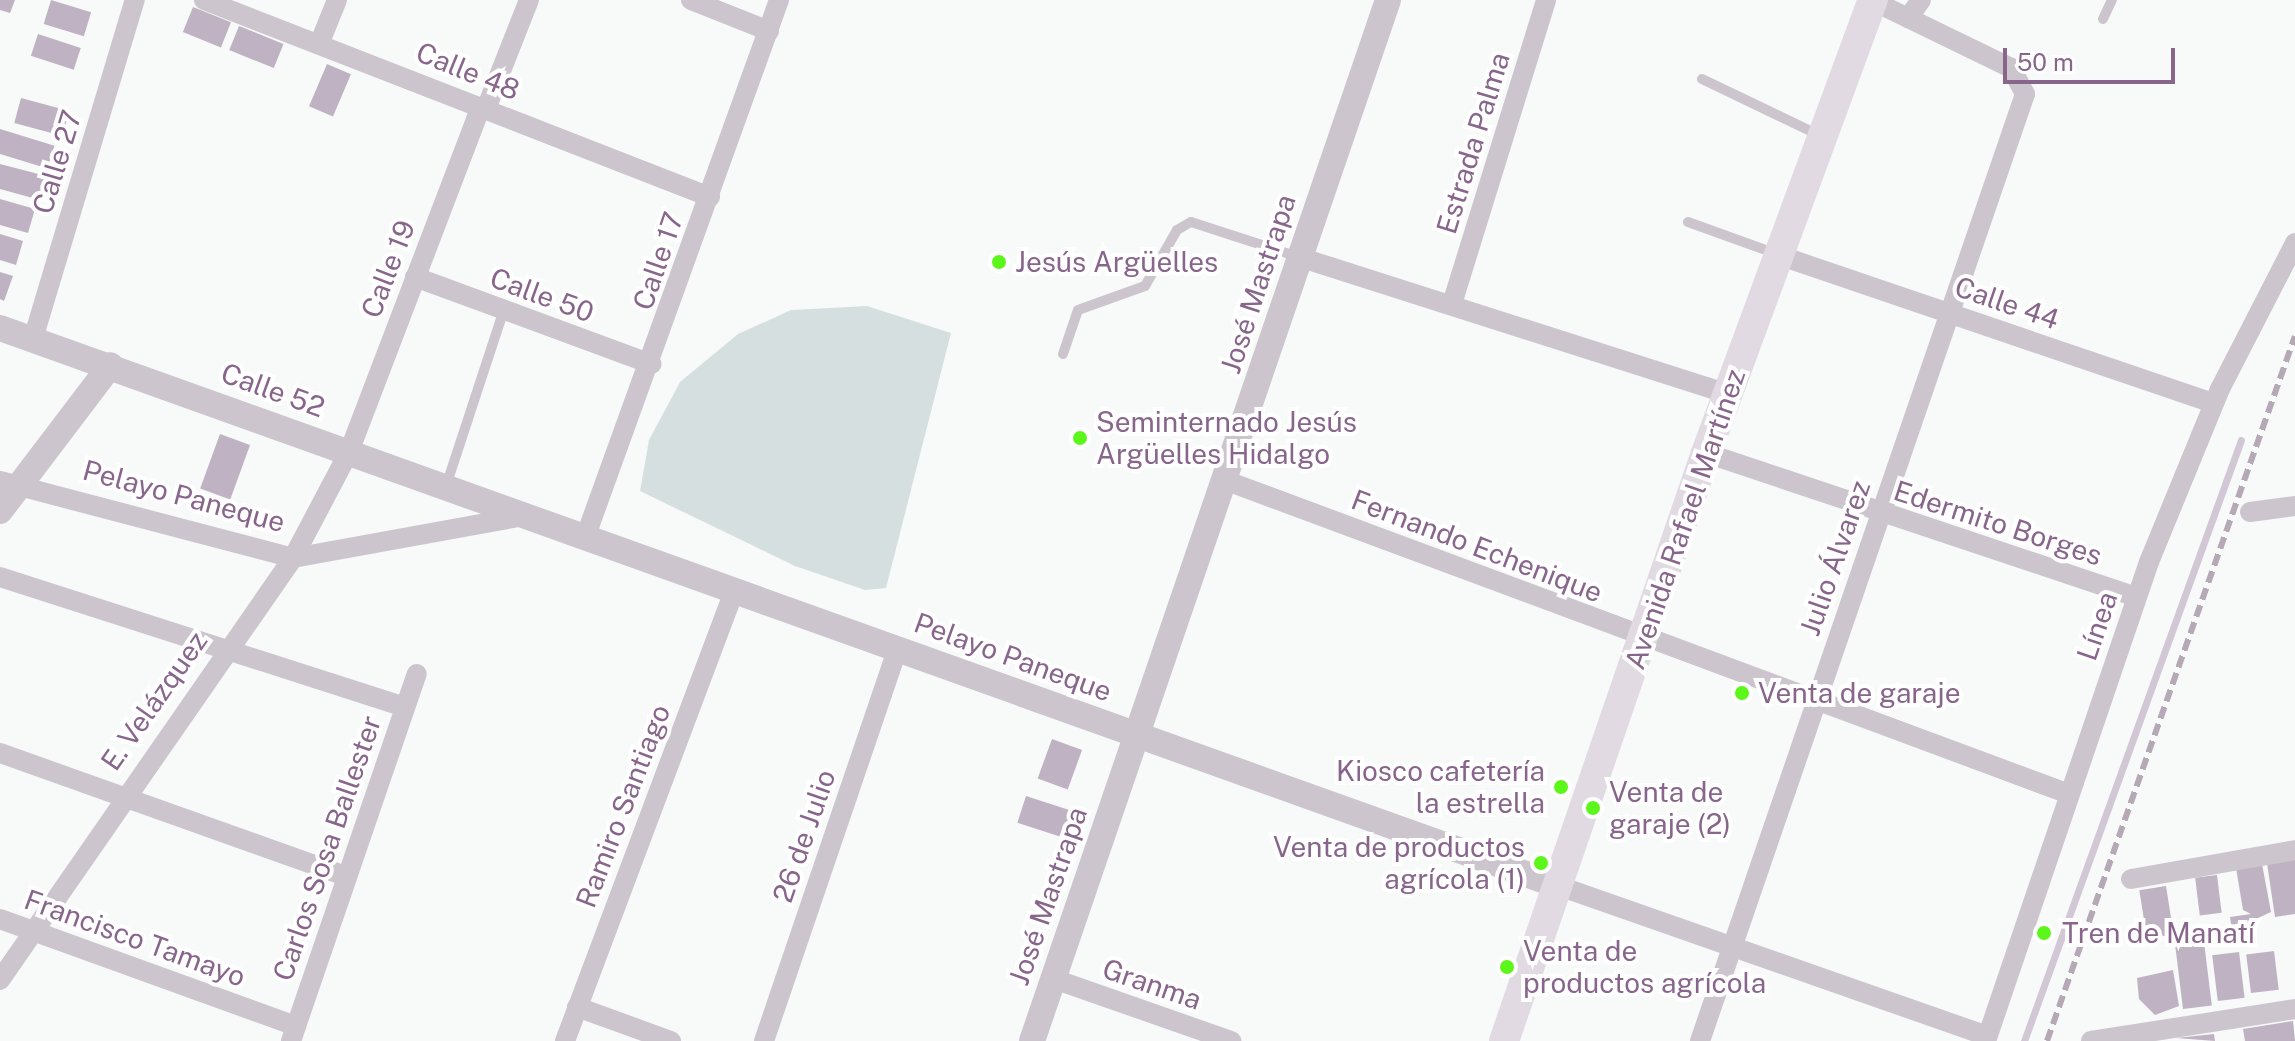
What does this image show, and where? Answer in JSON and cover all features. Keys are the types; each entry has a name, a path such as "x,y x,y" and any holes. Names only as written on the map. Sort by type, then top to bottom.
{"main road":[{"name":"Avenida Rafael Martínez","path":"1504,1041 1706,453 1781,256 1872,0"}],"street":[{"name":"Calle 27","path":"33,339 135,0"},
{"name":"Calle 48","path":"204,0 320,42 710,197"},
{"path":"320,42 337,0"},
{"name":"Calle 19","path":"349,452 415,277 529,0"},
{"path":"691,0 769,31"},
{"name":"Calle 17","path":"585,538 651,364 779,0"},
{"name":"José Mastrapa","path":"1032,1041 1227,481 1299,257 1388,0"},
{"name":"Estrada Palma","path":"1452,304 1546,0"},
{"path":"1872,0 1908,18 1921,0"},
{"name":"Julio Álvarez","path":"1700,1041 2025,94 2011,68 1908,18"},
{"name":"Línea","path":"1987,1038 2137,597 2214,403 2295,243"},
{"name":"Calle 44","path":"1781,256 2214,403"},
{"path":"1299,257 1727,394"},
{"name":"Calle 50","path":"415,277 651,364"},
{"name":"Calle 52","path":"0,328 111,365 524,516"},
{"path":"0,511 9,483 111,365"},
{"name":"E. Velázquez","path":"0,980 122,796 293,558 349,452"},
{"name":"Edermito Borges","path":"1706,453 1879,514 2137,597"},
{"name":"Fernando Echenique","path":"1227,481 1642,639 2069,794"},
{"name":"Pelayo Paneque","path":"9,483 293,558 524,516 1559,886 1731,952 1987,1038"},
{"path":"2250,512 2295,506"},
{"path":"0,577 404,707"},
{"name":"Ramiro Santiago","path":"565,1041 734,591"},
{"name":"26 de Julio","path":"764,1041 897,650"},
{"name":"Carlos Sosa Ballester","path":"294,1034 417,674"},
{"path":"0,753 346,876"},
{"path":"2131,879 2295,850"},
{"name":"Francisco Tamayo","path":"0,919 35,930 294,1034"},
{"name":"Granma","path":"1054,979 1231,1041"},
{"path":"577,1007 671,1041"},
{"path":"2091,1039 2295,1009"}],"lane":[{"path":"2103,19 2112,0"},
{"path":"1702,79 1824,137"},
{"path":"1063,354 1078,310 1145,286 1177,230 1191,222 1299,257"},
{"path":"1688,222 1781,256"},
{"path":"445,488 504,310"}],"shaded area":[{"path":"867,306 951,333 886,588 865,590 795,566 640,491 649,440 680,382 738,334 791,310"}],"building":[{"path":"0,0 15,0 10,13 0,10"},
{"path":"51,0 91,12 84,36 44,24"},
{"path":"193,7 231,22 221,47 183,32"},
{"path":"239,26 284,44 274,68 229,50"},
{"path":"38,34 81,48 74,70 31,56"},
{"path":"327,64 351,74 333,117 309,106"},
{"path":"21,98 69,111 63,136 14,123"},
{"path":"0,129 55,146 47,169 0,154"},
{"path":"0,164 46,176 40,200 0,189"},
{"path":"0,199 35,209 28,233 0,225"},
{"path":"0,234 23,241 16,265 0,260"},
{"path":"0,272 13,276 4,301 0,299"},
{"path":"220,434 250,445 230,499 200,489"},
{"path":"1052,739 1082,750 1068,789 1038,778"},
{"path":"1026,796 1075,812 1067,839 1017,823"},
{"path":"2295,859 2295,914 2275,917 2267,863"},
{"path":"2262,864 2271,912 2232,930 2230,917 2251,914 2243,910 2236,868"},
{"path":"2217,875 2222,913 2200,915 2195,878"},
{"path":"2166,886 2174,934 2147,939 2139,890"},
{"path":"2204,942 2212,1006 2183,1009 2175,946"},
{"path":"2274,951 2279,990 2251,993 2246,954"},
{"path":"2239,952 2245,998 2218,1001 2212,955"},
{"path":"2173,970 2179,1006 2155,1015 2139,999 2137,978"},
{"path":"2293,1021 2295,1041 2245,1041 2243,1029"},
{"path":"2214,1034 2215,1041 2176,1038"}],"waterway":[{"path":"2024,1041 2241,440"}],"railway":[{"path":"2047,1041 2295,336"}],"place":[{"name":"Jesús Argüelles","path":"999,262"},
{"name":"Seminternado Jesús Argüelles Hidalgo","path":"1080,438"},
{"name":"Venta de garaje","path":"1742,693"},
{"name":"Kiosco cafetería la estrella","path":"1561,787"},
{"name":"Venta de garaje (2)","path":"1593,808"},
{"name":"Venta de productos agrícola (1)","path":"1541,863"},
{"name":"Tren de Manatí","path":"2044,933"},
{"name":"Venta de productos agrícola","path":"1507,967"}]}
